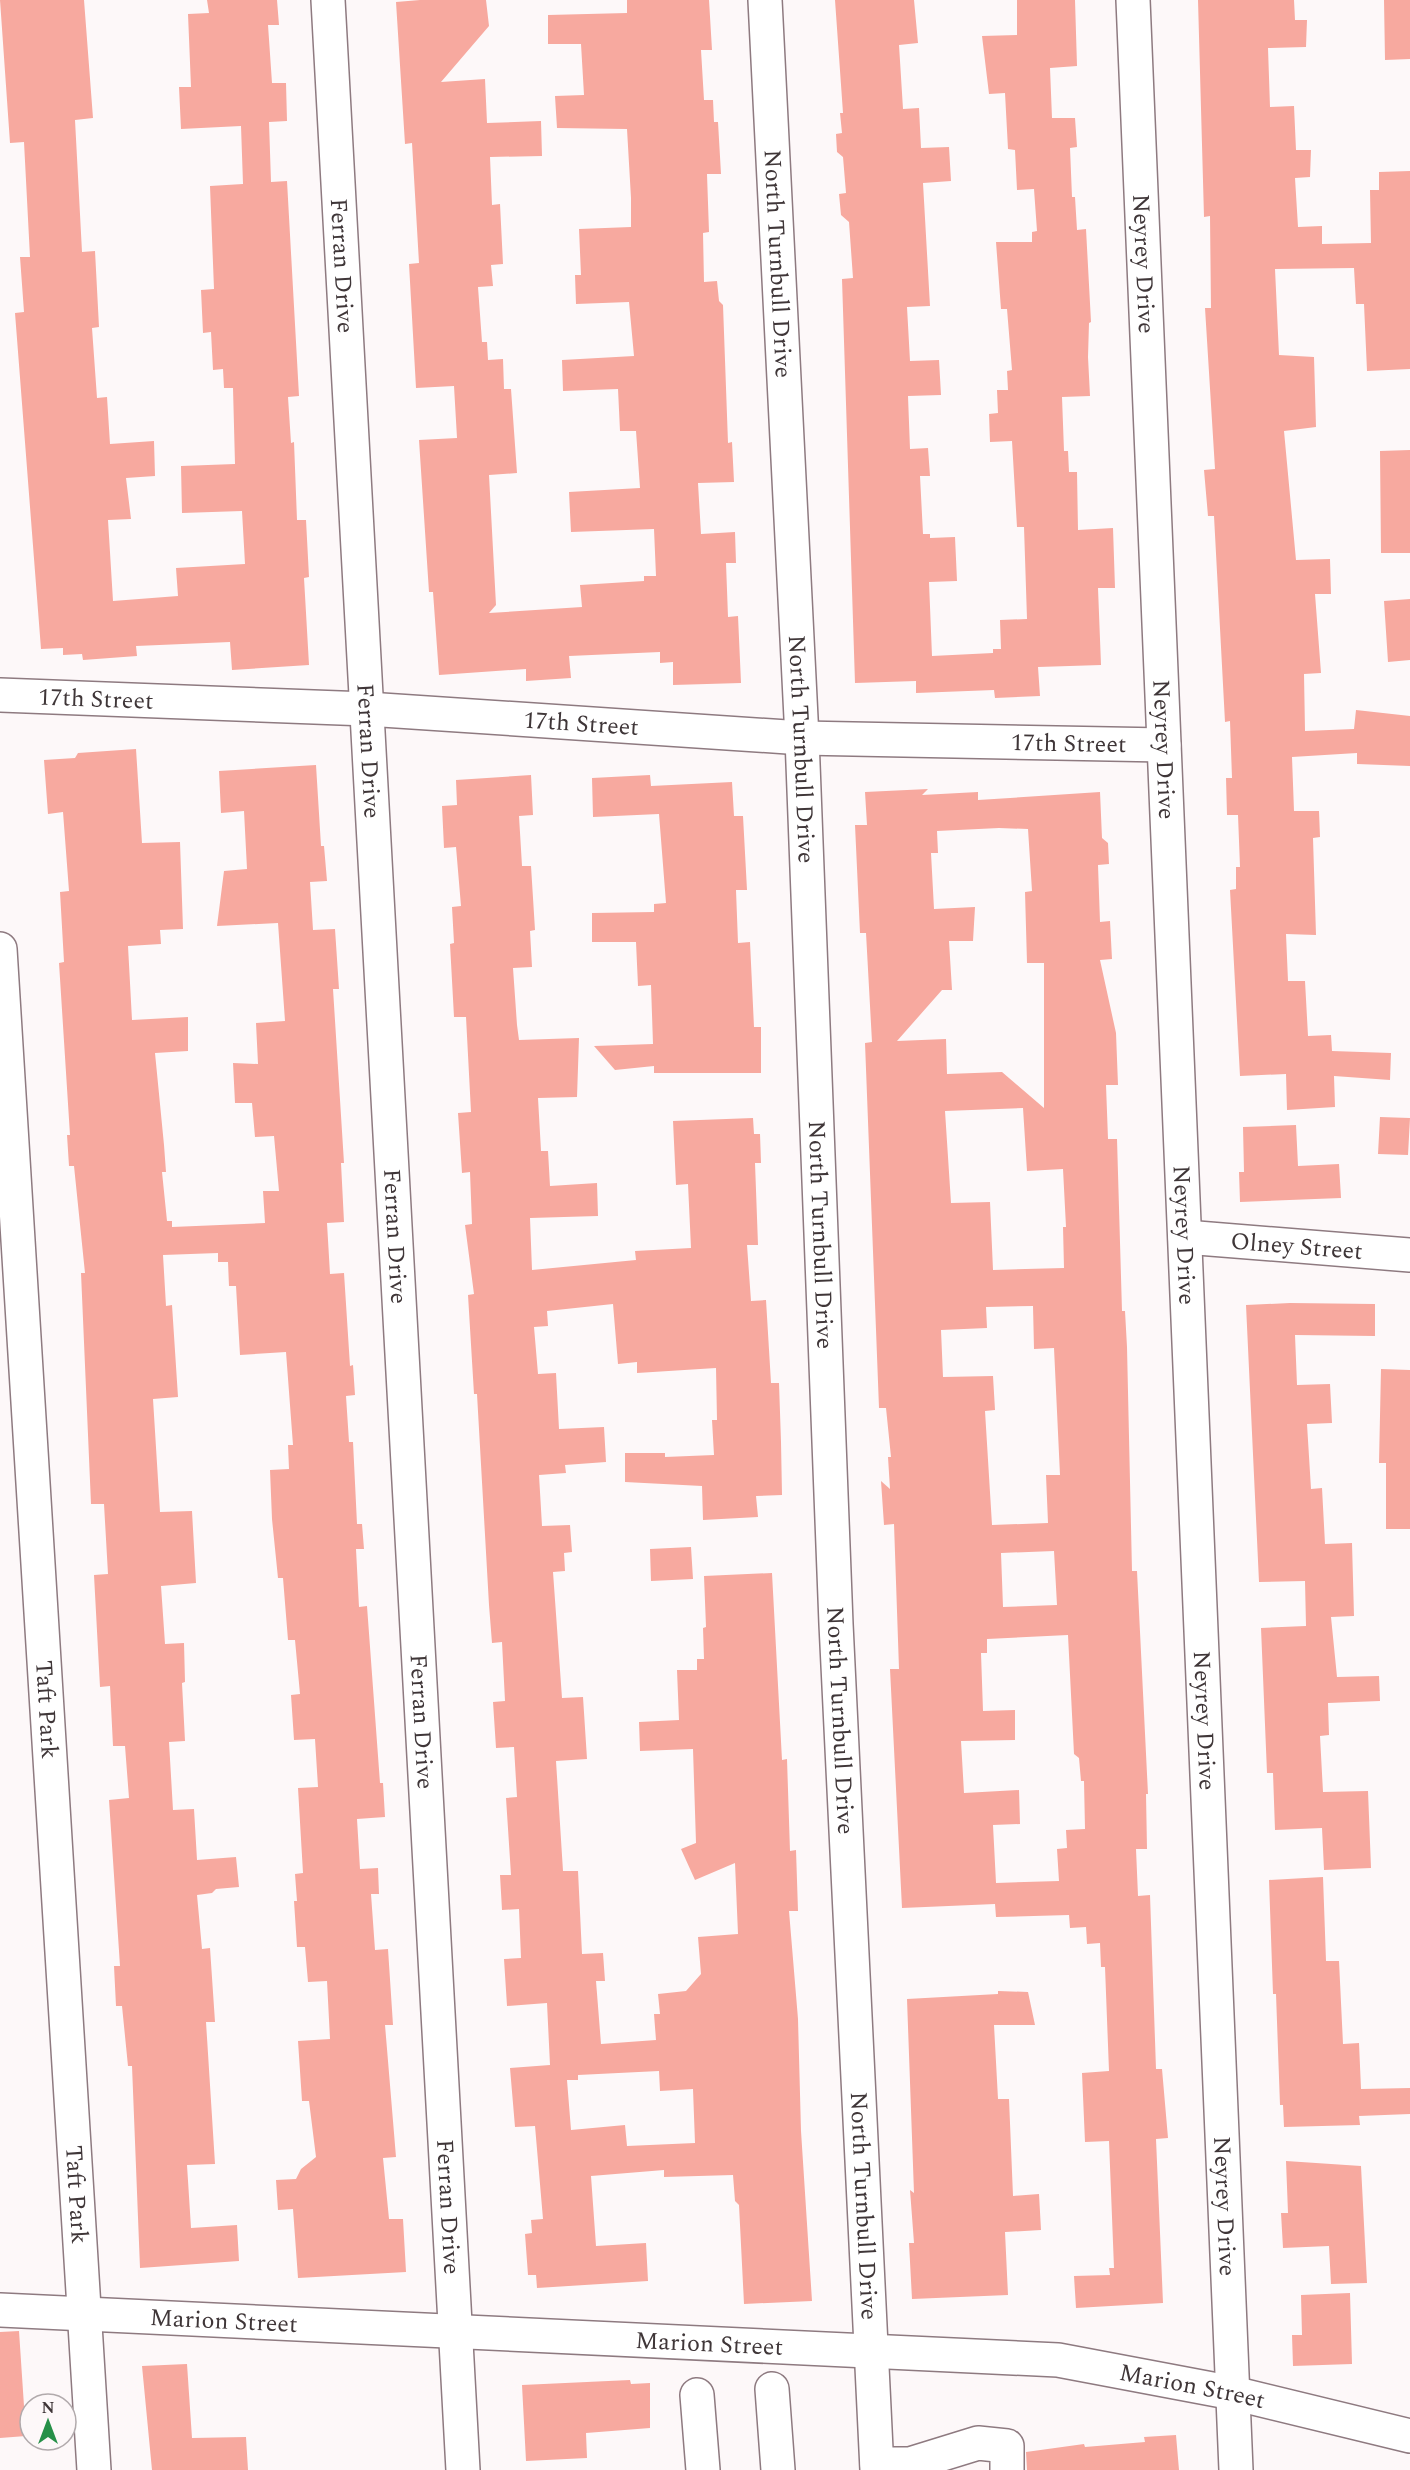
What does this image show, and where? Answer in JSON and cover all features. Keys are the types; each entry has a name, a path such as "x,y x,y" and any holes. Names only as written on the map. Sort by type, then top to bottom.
{"street":[{"name":"Ferran Drive","path":"328,0 463,2470"},
{"name":"North Turnbull Drive","path":"765,0 802,738 836,1624 877,2467"},
{"name":"Neyrey Drive","path":"1133,0 1236,2470"},
{"name":"17th Street","path":"0,695 367,709 802,738 1164,745"},
{"name":"Taft Park","path":"0,949 94,2470"},
{"name":"Olney Street","path":"1185,1238 1410,1255"},
{"name":"Marion Street","path":"0,2310 1058,2360 1233,2394 1410,2436"},
{"path":"772,2390 778,2470"},
{"path":"697,2395 703,2470"},
{"path":"877,2467 941,2462 978,2443 1007,2446 1007,2470"}],"building":[{"path":"0,0 84,0 93,118 75,120 82,252 95,251 99,327 92,328 97,398 107,397 110,444 154,441 155,476 126,478 131,519 108,520 113,601 178,596 176,568 245,564 242,511 182,513 181,466 235,464 233,388 224,388 223,369 213,370 211,332 203,333 201,290 214,289 210,186 243,184 241,126 181,129 179,87 191,87 188,14 209,13 207,0 277,0 279,25 268,25 272,83 286,83 287,121 269,122 271,182 287,181 299,396 288,397 291,443 294,442 297,520 306,520 309,577 304,578 309,665 232,670 230,642 136,646 137,656 83,660 82,654 63,655 63,648 41,649 15,313 24,312 20,257 30,257 24,142 10,143"},
{"path":"486,0 489,26 441,82 485,79 487,123 541,121 542,156 490,157 492,205 500,204 503,264 491,265 493,286 478,287 482,342 487,342 488,360 503,359 504,389 511,389 517,473 489,475 496,605 489,613 582,607 580,585 644,581 644,576 656,576 654,529 571,532 569,492 640,488 636,431 620,431 618,389 563,391 562,360 634,356 629,302 576,304 575,275 581,275 579,229 631,227 631,198 627,129 557,128 555,96 584,95 581,44 548,44 548,15 627,13 627,0 709,0 712,50 701,50 704,100 713,100 714,122 718,122 721,174 707,174 709,232 703,233 704,282 717,281 719,301 723,305 728,443 732,442 734,482 698,483 701,534 735,532 736,563 726,563 728,617 738,616 741,683 673,685 673,662 660,663 660,652 569,656 571,678 526,681 526,669 439,675 433,592 429,592 419,440 457,438 454,386 416,388 409,264 419,263 412,143 405,144 396,2"},
{"path":"835,0 914,0 918,43 899,45 903,109 919,108 921,148 949,147 951,181 923,183 930,306 907,307 910,361 939,360 941,395 908,396 910,449 928,448 930,476 920,476 923,534 930,534 930,538 955,537 957,581 929,582 932,656 993,653 993,649 1001,649 1000,620 1027,619 1024,527 1017,527 1012,441 990,442 989,414 998,413 997,390 1008,390 1007,371 1012,370 1007,309 1001,309 996,242 1032,242 1032,232 1037,231 1034,189 1017,190 1015,150 1008,149 1005,93 989,94 982,36 1017,35 1017,0 1075,0 1077,66 1050,68 1052,118 1075,118 1077,147 1070,148 1072,197 1075,197 1077,230 1086,229 1091,322 1089,323 1088,357 1090,396 1062,397 1064,451 1068,451 1069,472 1077,472 1078,530 1113,528 1115,588 1098,588 1101,665 1038,667 1040,696 995,698 994,690 916,693 916,681 855,683 842,279 853,278 849,222 841,215 839,194 846,193 843,157 837,152 836,134 842,133 840,113 843,113"},
{"path":"1198,0 1294,0 1295,20 1307,20 1306,47 1268,48 1270,107 1294,106 1296,150 1311,150 1310,177 1295,178 1298,227 1322,226 1322,244 1371,243 1370,190 1379,190 1379,172 1410,171 1410,369 1367,371 1364,304 1356,304 1354,268 1275,269 1279,355 1314,357 1316,427 1284,431 1296,560 1330,559 1331,594 1315,594 1321,673 1304,674 1305,731 1354,729 1356,710 1410,716 1410,766 1357,764 1357,753 1292,757 1294,811 1319,811 1320,837 1313,838 1316,935 1286,934 1288,981 1305,981 1308,1036 1331,1035 1332,1051 1391,1053 1390,1080 1334,1076 1335,1107 1287,1110 1286,1074 1240,1076 1230,890 1236,889 1236,867 1240,867 1238,815 1227,815 1226,778 1232,778 1230,721 1225,722 1214,516 1208,516 1204,470 1215,469 1205,308 1211,308 1210,216 1204,217"},
{"path":"1384,0 1410,0 1410,59 1385,60"},
{"path":"1410,450 1410,553 1381,553 1380,451"},
{"path":"1410,599 1410,660 1388,662 1384,601"},
{"path":"136,749 142,843 180,842 183,929 160,930 161,944 128,946 132,1020 188,1017 188,1051 155,1053 166,1172 162,1172 167,1221 172,1221 172,1227 265,1223 263,1191 279,1191 274,1136 255,1137 252,1103 235,1103 233,1063 258,1064 256,1023 285,1021 278,923 217,926 224,871 247,869 244,811 221,813 219,771 316,765 321,846 324,846 327,881 310,882 313,930 335,929 339,989 333,989 344,1163 341,1163 344,1222 327,1223 330,1274 344,1273 350,1366 353,1365 355,1395 346,1396 349,1442 353,1442 357,1524 362,1524 364,1549 356,1549 359,1607 367,1606 380,1783 383,1783 385,1817 357,1819 360,1869 378,1868 379,1894 371,1894 375,1950 388,1949 393,2025 385,2025 396,2157 383,2158 389,2219 403,2219 406,2272 298,2278 293,2209 278,2210 276,2180 296,2179 301,2169 316,2157 309,2101 302,2101 298,2041 330,2039 327,1981 308,1982 305,1947 297,1947 294,1901 297,1901 295,1874 303,1873 298,1788 318,1787 315,1739 294,1740 291,1695 300,1694 295,1640 288,1640 283,1578 278,1578 272,1519 270,1470 289,1469 288,1445 293,1445 286,1352 240,1355 236,1286 229,1286 228,1262 218,1262 218,1253 163,1255 166,1306 172,1305 178,1397 153,1399 160,1512 192,1511 196,1583 161,1586 165,1644 184,1643 185,1682 182,1683 185,1741 169,1742 173,1810 194,1809 197,1860 236,1857 239,1887 216,1889 212,1893 197,1895 202,1949 210,1948 215,2022 206,2022 215,2164 187,2165 191,2228 237,2225 239,2261 140,2268 132,2066 128,2066 122,2006 116,2006 114,1966 120,1966 109,1800 129,1798 125,1746 113,1746 110,1686 100,1687 94,1575 108,1574 104,1504 91,1504 81,1273 85,1273 74,1166 69,1166 67,1135 70,1135 59,963 64,962 60,892 69,891 63,812 48,814 44,760 75,758 78,753"},
{"path":"531,775 533,815 519,816 522,866 531,866 535,930 530,931 532,967 513,968 519,1040 579,1038 577,1097 538,1098 541,1151 548,1151 550,1186 597,1183 598,1216 530,1218 532,1270 636,1260 635,1251 691,1248 688,1184 676,1185 673,1121 753,1118 754,1134 760,1134 761,1163 755,1163 758,1245 747,1245 751,1301 766,1300 771,1383 779,1383 782,1495 756,1496 758,1517 703,1520 702,1486 625,1482 625,1453 665,1453 665,1457 714,1455 712,1420 717,1420 716,1368 637,1373 637,1362 618,1364 613,1304 547,1311 548,1326 534,1327 538,1374 556,1373 559,1429 604,1427 606,1462 565,1465 566,1473 539,1475 542,1526 570,1525 572,1552 564,1553 565,1571 553,1572 562,1698 583,1697 587,1759 556,1761 563,1871 578,1871 582,1954 603,1953 605,1981 596,1981 601,2044 656,2040 654,2014 660,2014 658,1994 686,1991 701,1974 698,1937 738,1934 735,1863 695,1880 681,1849 696,1843 693,1749 640,1751 639,1722 679,1720 677,1670 697,1670 697,1659 704,1659 703,1628 706,1627 704,1576 772,1573 782,1760 787,1759 790,1851 796,1850 798,1911 789,1911 798,2019 801,2131 812,2301 744,2304 739,2205 735,2201 733,2175 664,2177 664,2170 591,2176 596,2246 646,2243 648,2281 537,2288 536,2275 528,2275 525,2234 532,2233 531,2220 543,2219 535,2126 515,2127 510,2068 550,2065 547,2003 507,2006 504,1959 521,1958 519,1909 502,1910 500,1875 511,1875 506,1798 517,1797 514,1747 496,1748 493,1702 505,1701 502,1642 492,1643 477,1394 474,1394 468,1295 474,1294 465,1225 472,1224 470,1172 462,1173 458,1113 471,1112 466,1017 454,1017 450,944 454,943 452,907 461,906 456,847 444,848 442,806 457,805 456,780","holes":["659,2071 660,2091 693,2089 695,2143 627,2146 625,2125 571,2130 567,2080 578,2080 578,2075"]},
{"path":"650,775 651,786 732,782 734,816 743,816 747,890 736,890 738,943 750,942 754,1027 761,1027 761,1073 654,1073 654,1066 615,1070 594,1046 653,1044 651,985 638,986 636,942 592,942 592,913 654,912 654,904 666,903 659,814 593,817 592,778"},
{"path":"928,789 922,795 978,792 978,800 1100,792 1102,838 1108,843 1109,864 1098,865 1100,922 1110,921 1112,959 1100,960 1116,1033 1118,1085 1106,1085 1108,1139 1117,1139 1122,1311 1125,1311 1127,1347 1132,1571 1137,1571 1148,1794 1146,1794 1147,1849 1136,1849 1138,1896 1150,1895 1156,2069 1162,2069 1168,2138 1156,2139 1163,2303 1076,2308 1074,2276 1110,2275 1109,2268 1114,2268 1109,2141 1085,2142 1082,2073 1109,2071 1105,1967 1101,1967 1100,1943 1087,1944 1086,1927 1070,1928 1069,1915 996,1917 995,1904 902,1908 890,1669 899,1669 894,1524 884,1525 881,1481 890,1489 888,1457 891,1457 886,1408 879,1408 865,1043 872,1042 866,933 860,933 855,825 867,825 865,792","holes":["1028,829 1032,891 1025,892 1027,963 1044,963 1044,1108 1002,1072 947,1074 946,1039 897,1041 942,990 952,990 949,941 973,941 975,907 934,909 931,853 938,853 937,831","1023,1108 1027,1171 1063,1169 1066,1227 1063,1227 1064,1268 993,1270 990,1202 951,1203 945,1111","1033,1306 1034,1349 1054,1348 1060,1475 1046,1475 1048,1523 992,1525 985,1411 995,1410 993,1376 943,1377 941,1330 987,1328 986,1307","1054,1551 1057,1605 1003,1607 1001,1553","1068,1635 1074,1754 1079,1758 1081,1781 1084,1781 1085,1829 1066,1830 1067,1848 1057,1849 1059,1881 996,1883 993,1825 1020,1824 1019,1790 964,1793 961,1741 1015,1740 1015,1710 983,1711 981,1653 987,1653 987,1639"]},
{"path":"1380,1117 1410,1118 1408,1155 1378,1154"},
{"path":"1296,1125 1298,1166 1339,1164 1341,1198 1240,1202 1239,1172 1244,1172 1243,1127"},
{"path":"1375,1304 1375,1336 1295,1335 1297,1385 1330,1384 1332,1423 1307,1424 1311,1489 1322,1488 1325,1544 1352,1543 1354,1616 1331,1617 1337,1677 1379,1676 1380,1701 1328,1703 1329,1735 1320,1736 1323,1792 1368,1791 1371,1868 1324,1870 1322,1828 1275,1830 1273,1773 1267,1773 1261,1628 1306,1626 1305,1581 1259,1582 1246,1305"},
{"path":"1381,1369 1410,1370 1410,1529 1386,1529 1386,1463 1379,1463"},
{"path":"691,1547 693,1579 651,1581 650,1549"},
{"path":"1323,1877 1326,1961 1339,1961 1343,2044 1359,2043 1361,2089 1410,2088 1410,2114 1359,2116 1360,2125 1284,2127 1283,2105 1280,2105 1276,1994 1273,1994 1269,1880"},
{"path":"998,1991 1028,1992 1035,2025 994,2025 998,2099 1009,2099 1013,2196 1039,2194 1041,2230 1005,2232 1008,2295 912,2299 909,2243 914,2243 910,2190 914,2193 907,1999 998,1994"},
{"path":"1286,2161 1361,2166 1367,2283 1331,2284 1329,2246 1283,2248 1281,2213 1288,2213"},
{"path":"1350,2293 1352,2364 1293,2366 1292,2335 1302,2335 1301,2295"},
{"path":"19,2331 23,2392 18,2392 18,2437 0,2438 0,2332"},
{"path":"187,2364 192,2438 246,2437 248,2470 152,2470 142,2366"},
{"path":"630,2380 631,2384 650,2383 650,2428 586,2433 587,2458 526,2461 522,2385"},
{"path":"1176,2435 1179,2470 1027,2470 1026,2452 1084,2444 1085,2447 1145,2442 1144,2437"}]}
